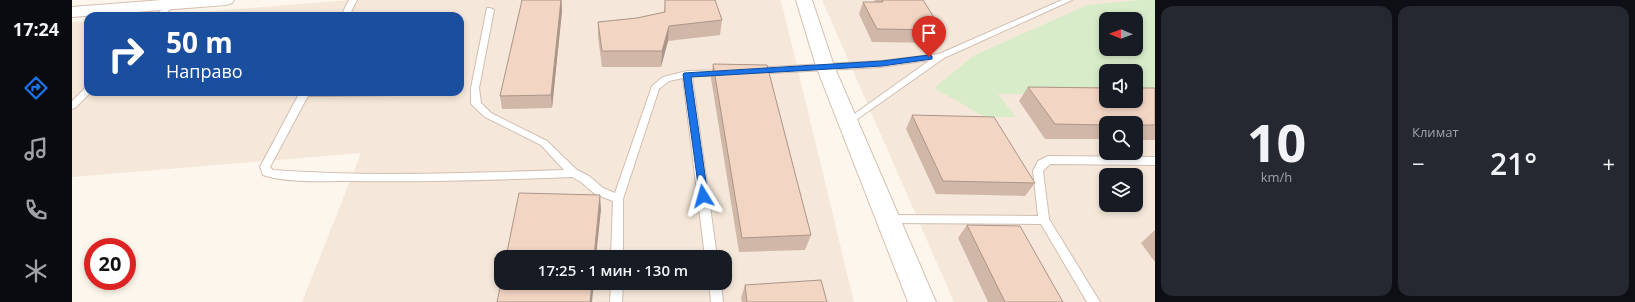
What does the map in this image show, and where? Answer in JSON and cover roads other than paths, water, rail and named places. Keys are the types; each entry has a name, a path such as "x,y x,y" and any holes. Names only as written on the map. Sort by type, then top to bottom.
{"street":[{"path":"72,12 165,10 226,0"},
{"path":"804,0 825,66 922,302"}],"lane":[{"path":"347,12 353,0"},
{"path":"849,122 872,102 941,56 1068,0"},
{"path":"490,10 475,88 476,104 488,115 544,143 573,173 585,179 599,191 618,200"},
{"path":"617,250 618,200 655,88 666,79 687,74 906,61 941,56"},
{"path":"687,74 710,250"},
{"path":"72,106 84,94"},
{"path":"303,96 265,167 267,172 272,174 316,177 443,178 573,173"},
{"path":"1094,302 1044,220 1038,171 1042,164 1048,160 1155,161"},
{"path":"888,218 1044,220"},
{"path":"616,302 617,290"},
{"path":"716,290 717,302"}]}
